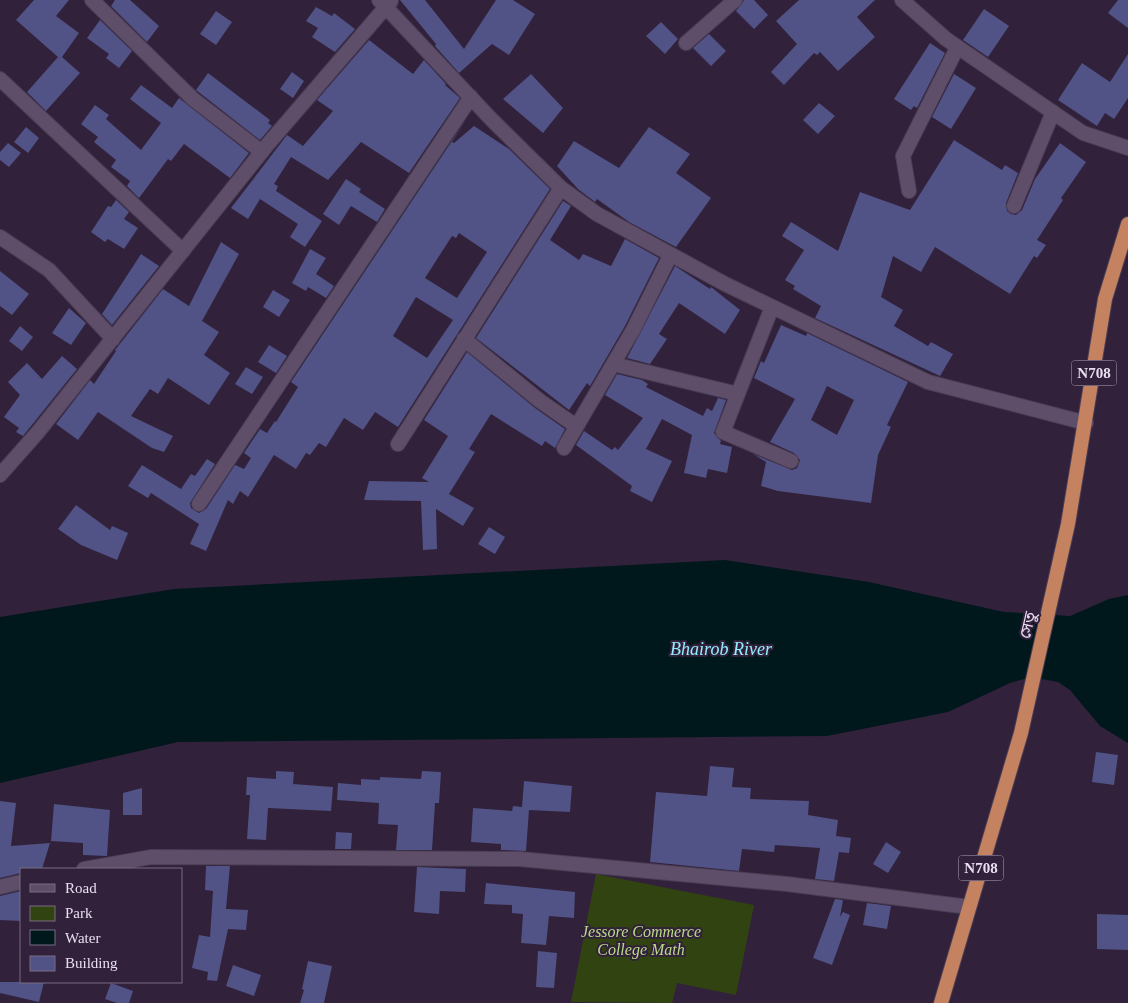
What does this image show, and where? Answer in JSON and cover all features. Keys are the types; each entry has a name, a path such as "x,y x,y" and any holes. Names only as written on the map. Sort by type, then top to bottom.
{"highway":[{"name":"N708","path":"1086,424 1105,299 1128,224"},
{"name":"সেতু","path":"969,907 1021,733 1068,524 1086,424"},
{"name":"N708","path":"941,1003 969,907"}],"street":[{"path":"92,0 193,99 262,152"},
{"path":"686,43 735,0"},
{"path":"902,0 946,39 1083,133 1128,148"},
{"path":"0,476 38,432 262,152 385,2 471,97 561,188 597,214 670,256 928,382 1086,424"},
{"path":"909,191 903,156 954,54"},
{"path":"0,79 183,251"},
{"path":"199,504 471,97"},
{"path":"1014,206 1053,112"},
{"path":"398,444 561,188"},
{"path":"0,237 48,270 113,339"},
{"path":"564,448 613,364 670,256"},
{"path":"772,307 723,432 791,461"},
{"path":"464,339 540,400 576,426"},
{"path":"613,364 738,394"},
{"path":"90,868 151,857 520,858 788,884 969,907"},
{"path":"0,887 20,882"}],"green space":[{"name":"Jessore Commerce College Math","path":"596,874 754,905 736,995 677,983 672,1003 571,1002"}],"water":[{"name":"Bhairob River","path":"725,560 869,582 1004,612 1070,616 1109,599 1128,595 1128,743 1100,726 1070,690 1058,682 1031,677 1010,683 948,712 827,736 178,742 0,783 0,617 174,589"}],"building":[{"path":"34,0 69,0 56,16 79,33 62,57 80,73 46,111 27,92 58,57 16,20"},
{"path":"115,0 130,0 159,26 147,42 111,6"},
{"path":"400,0 425,0 464,49 496,0 513,0 535,14 509,55 492,44 459,73 435,46 436,44"},
{"path":"744,0 754,0 768,15 754,29 736,11"},
{"path":"799,0 875,0 857,17 875,37 838,71 820,52 817,55 814,53 784,85 771,72 797,44 776,21"},
{"path":"1118,0 1128,0 1128,28 1108,13"},
{"path":"316,7 332,16 334,13 355,29 335,52 312,37 318,28 306,21"},
{"path":"984,9 1009,26 988,57 963,40"},
{"path":"216,11 232,22 216,45 200,34"},
{"path":"100,20 132,51 119,68 106,58 109,54 87,38"},
{"path":"661,22 678,39 665,54 646,36"},
{"path":"709,34 726,51 711,66 693,48"},
{"path":"369,40 413,74 424,60 445,85 460,98 409,173 361,142 328,180 291,157 274,184 278,186 276,191 322,221 305,247 290,237 298,224 260,199 248,219 231,208 287,135 303,146 333,111 317,100"},
{"path":"930,43 945,53 917,108 914,106 911,110 894,99"},
{"path":"1128,54 1128,98 1114,119 1105,113 1097,126 1058,100 1082,63 1110,82"},
{"path":"292,72 304,81 293,98 280,89"},
{"path":"208,73 270,120 268,123 272,126 260,140 196,90"},
{"path":"531,74 563,108 543,133 503,99"},
{"path":"954,74 976,88 951,129 932,117"},
{"path":"141,85 172,108 179,98 249,153 230,178 184,144 171,161 168,159 139,198 127,186 130,181 111,167 116,160 94,142 98,137 81,124 95,105 109,115 106,119 141,150 161,123 130,99"},
{"path":"819,103 835,116 818,134 803,120"},
{"path":"466,120 452,142 454,143 474,126 509,149 550,189 398,427 375,412 363,430 344,418 326,447 319,443 310,455 306,453 296,469 274,455 248,497 240,491 233,504 228,500 206,551 190,544 199,524 151,493 148,498 128,486 142,465 181,489 191,474 195,476 207,459 215,464 190,503 191,508 199,513 206,509 235,465 244,469 251,458 244,453 260,429 267,433 276,422 298,387 291,382","holes":["459,233 487,252 457,298 425,278 452,236 456,238","416,297 453,320 427,358 393,336"]},
{"path":"26,127 39,138 28,153 14,142"},
{"path":"649,127 690,154 676,173 711,198 676,247 629,222 597,199 595,202 578,189 557,166 574,141 619,168"},
{"path":"954,140 1002,170 1005,165 1018,173 1006,203 1007,211 1016,215 1022,210 1035,179 1060,143 1086,162 1061,198 1063,200 1037,240 1046,245 1037,258 1034,256 1010,294 935,247 921,272 893,256 881,297 903,310 894,326 928,346 931,342 953,354 940,376 815,318 821,306 793,289 795,286 785,280 804,250 782,236 791,222 838,251 860,192 910,210"},
{"path":"8,143 21,153 9,167 0,160 0,152"},
{"path":"346,179 361,189 359,192 385,209 377,222 351,206 339,225 323,214"},
{"path":"116,200 129,212 124,219 138,228 124,249 108,239 105,242 91,232 108,206 111,207"},
{"path":"563,201 571,206 550,240 579,260 583,254 611,266 625,239 659,258 625,326 590,386 587,383 569,410 476,338"},
{"path":"221,242 239,254 202,321 219,332 204,355 230,373 209,405 168,378 158,394 150,389 131,416 173,436 164,452 152,448 98,412 78,440 56,424 90,380 94,384 115,350 163,289 189,306"},
{"path":"310,249 326,258 316,274 334,286 326,298 308,287 306,291 292,283"},
{"path":"141,254 159,266 112,325 102,314"},
{"path":"675,266 710,289 711,287 740,310 725,334 679,303 659,334 667,339 650,364 627,358"},
{"path":"0,271 29,294 12,315 0,306"},
{"path":"273,290 290,300 279,317 263,307"},
{"path":"69,308 86,323 71,345 52,333"},
{"path":"781,325 806,336 807,333 908,382 887,425 891,427 878,455 871,503 778,491 761,486 766,462 753,454 792,470 797,468 800,460 794,453 770,442 795,399 754,378 761,361 764,363","holes":["827,386 854,400 837,435 811,420"]},
{"path":"20,326 33,337 22,351 9,341"},
{"path":"269,345 287,356 276,373 258,362"},
{"path":"467,352 535,408 565,429 555,448 545,441 542,446 491,414 469,449 475,452 449,494 474,508 463,526 436,509 437,549 423,550 421,501 364,500 369,481 429,482 422,478 448,436 424,420"},
{"path":"62,356 77,369 23,436 16,432 19,428 4,417 20,395 8,382 27,363 42,379"},
{"path":"246,367 263,377 252,394 235,384"},
{"path":"617,374 642,380 648,384 646,387 703,416 707,408 712,411 718,398 726,400 714,433 721,441 720,444 732,447 727,473 708,469 706,478 684,473 692,435 662,419 646,449 672,461 652,502 630,491 632,486 576,445 584,431 612,450 615,447 618,450 643,418 605,395"},
{"path":"76,505 110,530 112,526 128,533 117,560 81,545 58,529"},
{"path":"489,527 505,537 495,554 478,544"},
{"path":"1096,752 1118,755 1114,785 1092,782"},
{"path":"710,766 734,768 732,787 751,788 750,799 809,801 808,815 838,820 836,836 851,838 849,853 839,852 834,881 815,879 820,848 775,845 774,852 742,849 739,871 650,862 656,792 707,796"},
{"path":"276,771 294,772 293,784 333,787 331,811 268,808 266,840 247,839 250,795 246,795 247,777 276,779"},
{"path":"422,771 441,772 439,803 435,803 432,850 396,850 398,825 378,824 379,803 337,800 338,783 361,785 361,779 380,780 380,777 421,779"},
{"path":"524,781 572,786 570,812 529,810 526,851 501,850 501,844 471,842 473,808 512,811 513,806 522,807"},
{"path":"142,788 142,815 123,815 123,793"},
{"path":"0,801 16,803 11,846 50,843 42,868 20,868 20,873 0,878"},
{"path":"54,804 110,810 107,856 83,855 83,843 51,841"},
{"path":"336,832 352,833 351,849 335,849"},
{"path":"886,842 901,852 888,873 873,864"},
{"path":"206,866 230,866 226,909 248,910 246,930 228,929 217,981 207,980 208,972 192,968 199,935 210,937 213,891 205,890"},
{"path":"417,867 466,869 465,892 440,891 439,914 414,912"},
{"path":"486,883 575,892 574,918 549,916 546,945 521,943 523,914 512,913 512,905 484,904"},
{"path":"20,891 20,921 0,920 0,896"},
{"path":"835,899 843,900 840,917 843,912 850,915 832,965 813,958"},
{"path":"867,903 891,906 887,929 863,925"},
{"path":"1097,914 1128,915 1128,950 1097,949"},
{"path":"538,951 557,953 554,988 536,987"},
{"path":"308,961 332,966 324,1003 300,1003"},
{"path":"233,965 261,975 254,996 226,986"},
{"path":"0,982 44,983 39,1002 0,993"},
{"path":"111,983 133,991 129,1003 117,1003 105,999"}]}
